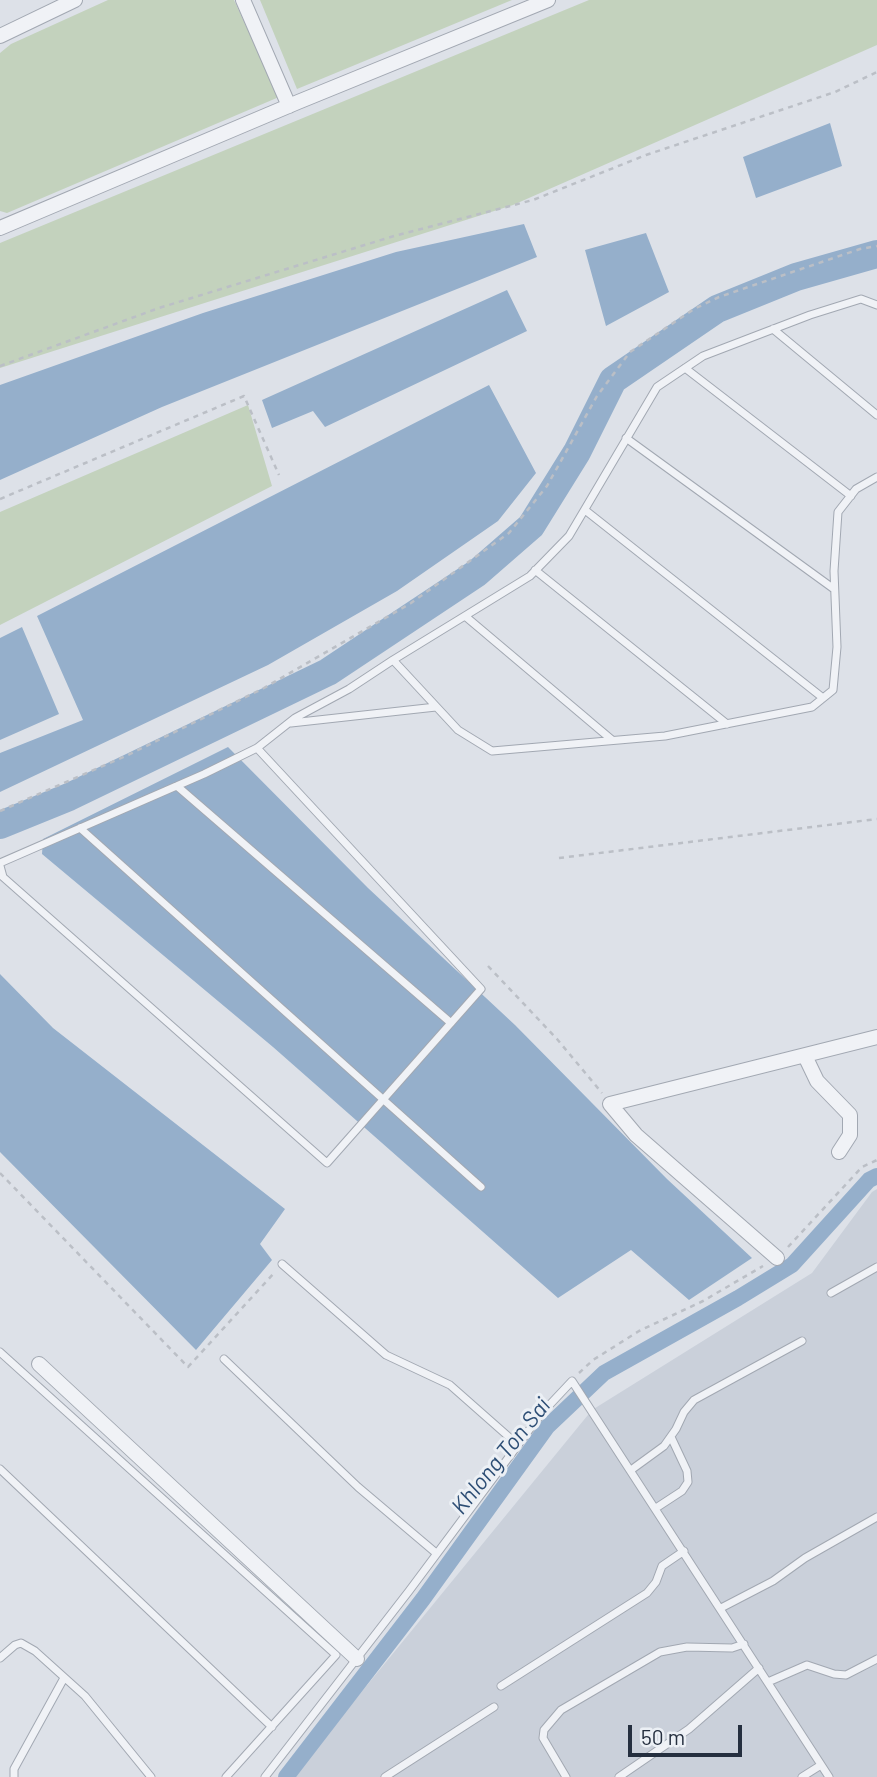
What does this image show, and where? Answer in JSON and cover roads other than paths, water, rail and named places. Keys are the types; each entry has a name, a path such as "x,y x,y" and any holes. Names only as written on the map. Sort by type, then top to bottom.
{"street":[{"path":"0,36 75,0"},
{"path":"243,0 289,106"},
{"path":"0,228 548,0"},
{"path":"777,1258 636,1135 611,1104 877,1037"},
{"path":"805,1056 817,1081 850,1115 850,1135 839,1152"},
{"path":"39,1364 357,1659"}],"lane":[{"path":"257,748 481,989 327,1163 3,877 0,864 257,748 288,723 349,689 536,570 569,537 657,387 703,356 861,299 877,305"},
{"path":"773,329 877,415"},
{"path":"685,368 851,496"},
{"path":"626,439 834,589"},
{"path":"393,660 458,730 492,751 665,736 811,707 833,690 838,512 856,489 877,477"},
{"path":"585,510 823,698"},
{"path":"536,570 727,724"},
{"path":"465,616 612,740"},
{"path":"288,723 436,707"},
{"path":"177,786 451,1023"},
{"path":"80,828 481,1187"},
{"path":"282,1264 386,1355 450,1385 517,1445"},
{"path":"831,1293 877,1267"},
{"path":"631,1470 653,1456 671,1437 684,1412 694,1400 802,1341"},
{"path":"0,1352 336,1655 226,1777"},
{"path":"224,1359 358,1487 436,1553"},
{"path":"265,1777 541,1414 572,1381 829,1777"},
{"path":"656,1508 682,1491 688,1482 687,1471 671,1437"},
{"path":"0,1469 272,1727"},
{"path":"721,1608 773,1581 805,1558 877,1517"},
{"path":"501,1686 647,1593 656,1582 662,1566 684,1551"},
{"path":"1,1655 21,1643 35,1651 85,1696 150,1777"},
{"path":"566,1777 543,1738 544,1730 561,1710 660,1652 687,1647 732,1648 744,1644"},
{"path":"768,1682 807,1665 846,1675 877,1659"},
{"path":"619,1777 689,1730 759,1668"},
{"path":"14,1777 14,1769 64,1678"},
{"path":"385,1777 494,1707"},
{"path":"802,1777 821,1765"}],"water":[{"path":"830,123 842,166 756,198 743,157"},
{"path":"524,224 537,257 162,407 0,480 0,385 203,313 396,252"},
{"path":"646,233 669,292 606,326 585,250"},
{"path":"507,290 527,331 325,427 313,411 272,428 262,400"},
{"path":"489,385 536,473 498,521 397,591 268,665 0,792 0,753 83,720 37,616"},
{"path":"22,627 59,714 0,740 0,638"},
{"path":"228,747 368,888 515,1025 667,1179 752,1258 689,1300 631,1250 558,1298 273,1047 42,854 43,839"},
{"path":"0,974 53,1028 285,1209 260,1244 272,1260 196,1350 0,1152"}],"waterway":[{"path":"0,825 69,797 328,672 477,573 531,526 577,452 613,380 717,309 796,277 877,254"},
{"name":"Khlong Ton Sai","path":"286,1777 423,1599 547,1427 604,1373 792,1265 869,1180 877,1176"}]}
